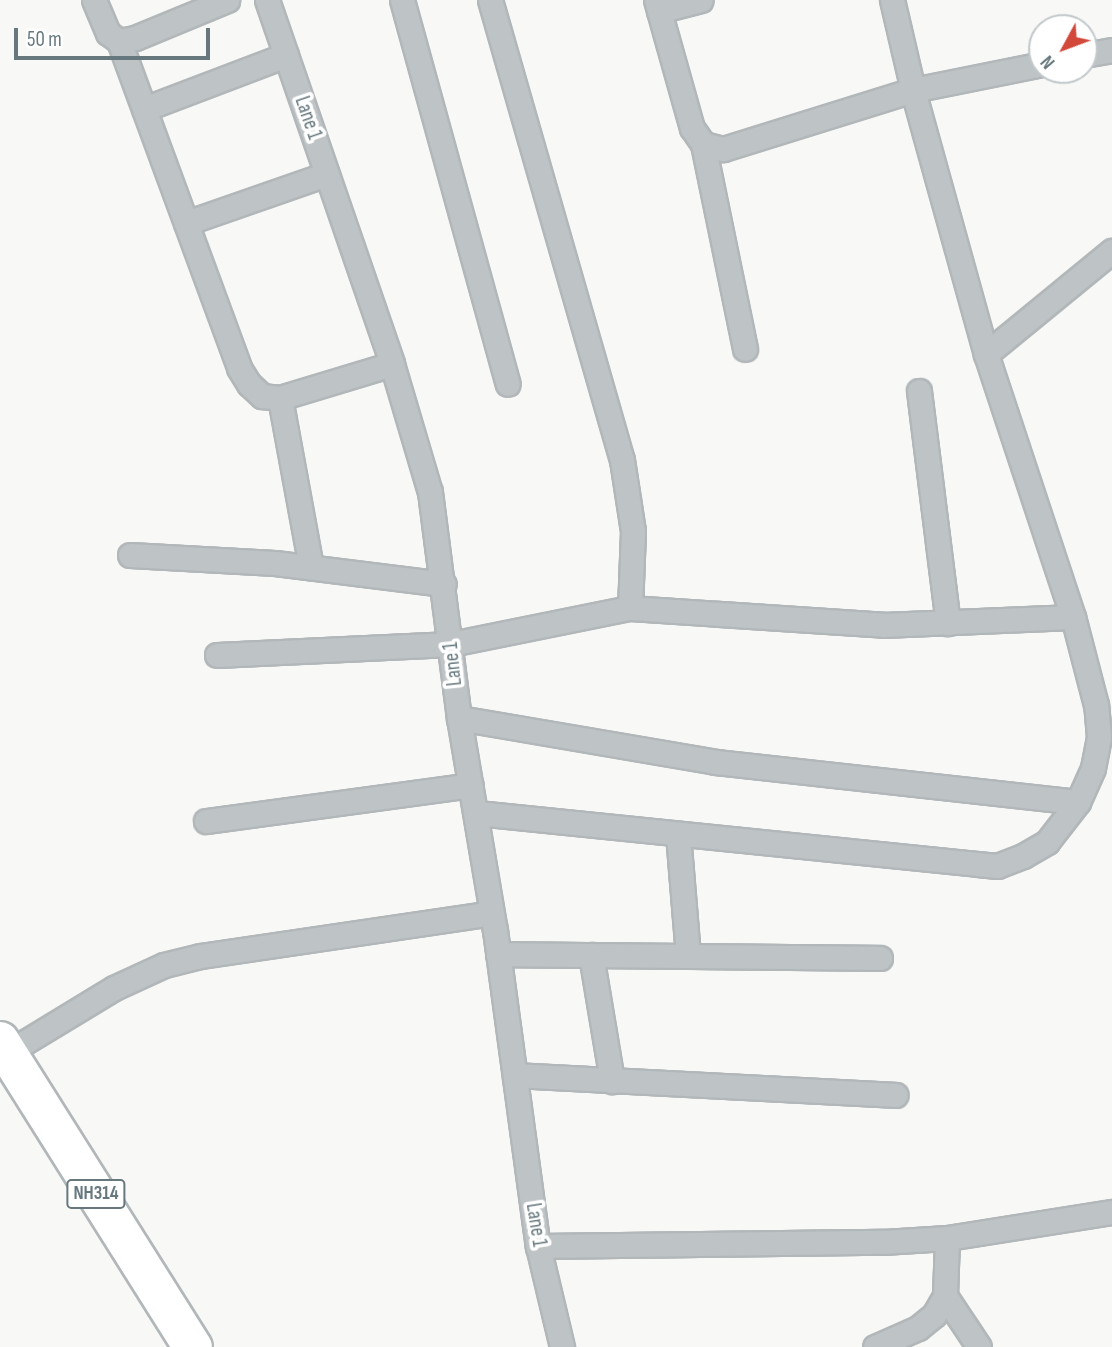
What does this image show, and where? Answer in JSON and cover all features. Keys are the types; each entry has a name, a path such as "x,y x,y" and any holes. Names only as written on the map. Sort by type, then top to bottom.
{"highway":[{"name":"NH314","path":"4,1047 192,1347"}],"street":[{"path":"94,0 108,33 119,41 239,368 249,384 262,396 280,398 392,364"},
{"path":"119,41 135,38 227,0"},
{"name":"Lane 1","path":"267,0 414,430 430,492 452,644 459,718 477,813 538,1246 562,1347"},
{"path":"402,0 508,384"},
{"path":"490,0 622,460 633,530 629,608"},
{"path":"701,0 657,5 692,128 704,145 746,349"},
{"path":"477,813 997,866 1023,856 1047,842 1077,802 1093,768 1099,737 1096,705 1073,617 986,354 913,90 892,0"},
{"path":"144,109 286,55"},
{"path":"704,145 723,149 913,90 1028,67"},
{"path":"186,223 327,174"},
{"path":"986,354 1112,251"},
{"path":"919,391 948,623"},
{"path":"280,398 311,567"},
{"path":"130,555 311,567 443,584"},
{"path":"217,655 452,644 629,608 883,625 1073,617"},
{"path":"459,718 716,762 1077,802"},
{"path":"206,821 471,785"},
{"path":"678,834 688,956"},
{"path":"4,1047 114,988 164,965 201,956 491,913"},
{"path":"498,954 880,958"},
{"path":"591,955 612,1081"},
{"path":"515,1075 895,1095"},
{"path":"538,1246 883,1242 947,1238 1112,1212"},
{"path":"875,1347 918,1328 934,1315 945,1296 947,1238"},
{"path":"945,1296 979,1347"}]}
